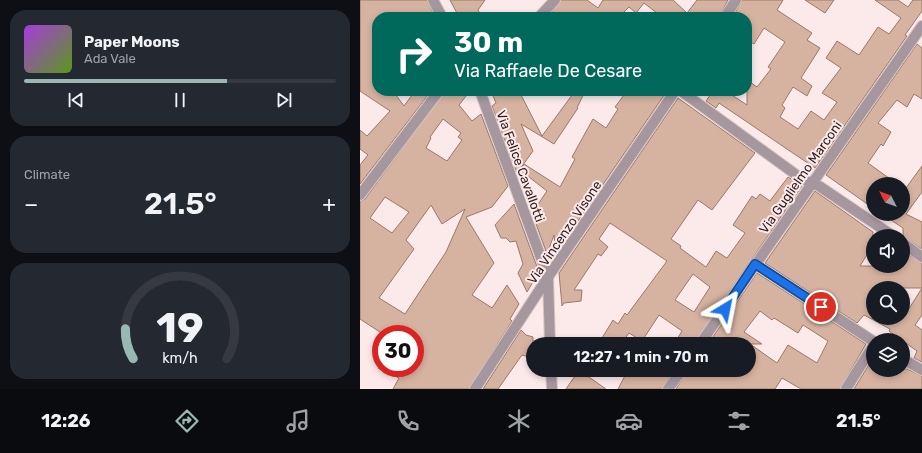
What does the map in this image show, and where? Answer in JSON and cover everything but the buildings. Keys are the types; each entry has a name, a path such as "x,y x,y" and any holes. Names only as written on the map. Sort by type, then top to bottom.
{"street":[{"path":"433,0 439,12"},
{"path":"544,12 555,0"},
{"path":"728,12 736,0"},
{"name":"Via Guglielmo Marconi","path":"705,337 812,182 918,41 922,26"},
{"path":"360,195 435,96"},
{"name":"Via Felice Cavallotti","path":"482,96 548,277 550,337"},
{"name":"Via Vincenzo Visone","path":"475,389 548,277 672,96"},
{"path":"688,96 802,179 812,182 882,229"},
{"path":"910,248 922,257"},
{"path":"755,264 866,336"},
{"path":"846,389 866,357"},
{"path":"910,363 922,370"},
{"path":"551,377 552,389"},
{"path":"668,389 677,377"}],"route":[{"path":"725,309 755,264 821,307"}]}
